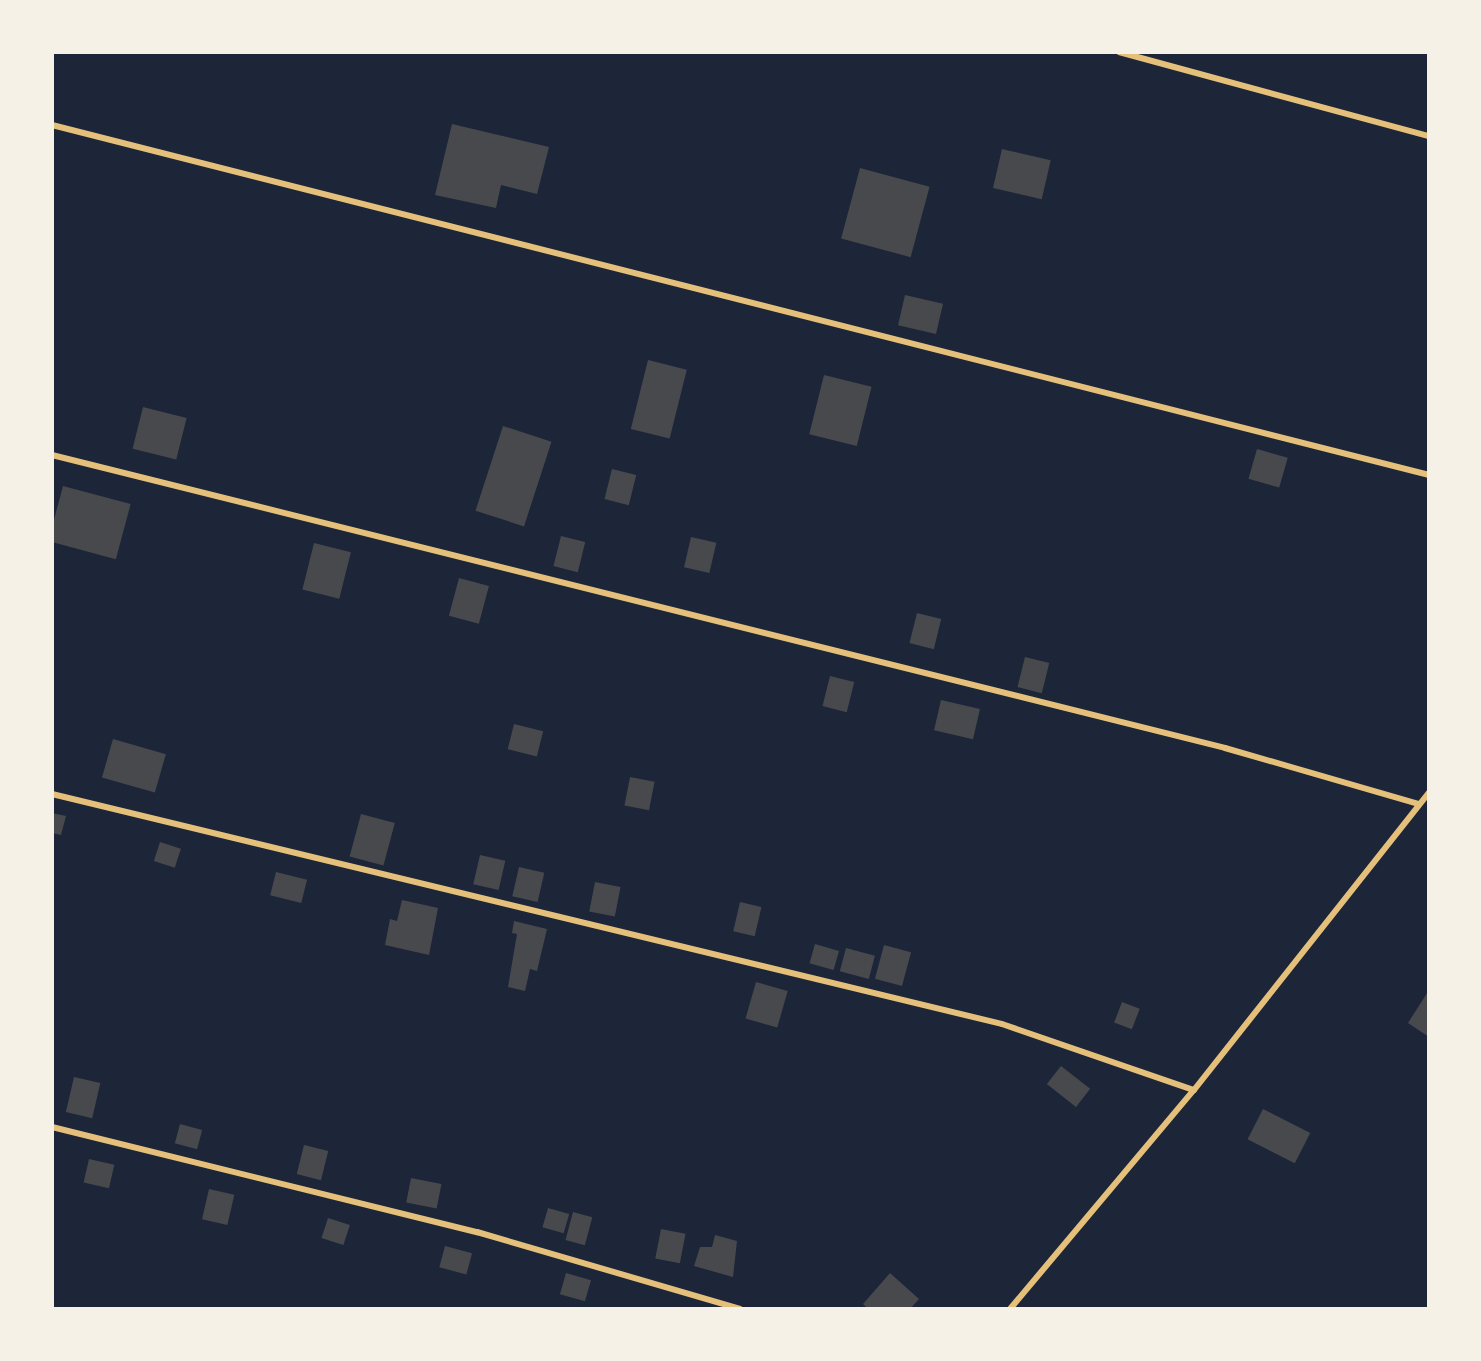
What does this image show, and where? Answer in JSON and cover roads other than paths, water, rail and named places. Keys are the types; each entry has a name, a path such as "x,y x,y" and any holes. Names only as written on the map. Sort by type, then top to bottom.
{"lane":[{"path":"1119,52 1429,136"},
{"path":"52,125 1429,475"},
{"path":"52,455 1225,748 1419,804"},
{"path":"1010,1309 1194,1090 1429,792"},
{"path":"52,794 1002,1024 1194,1090"},
{"path":"52,1127 477,1232 740,1309"}]}
